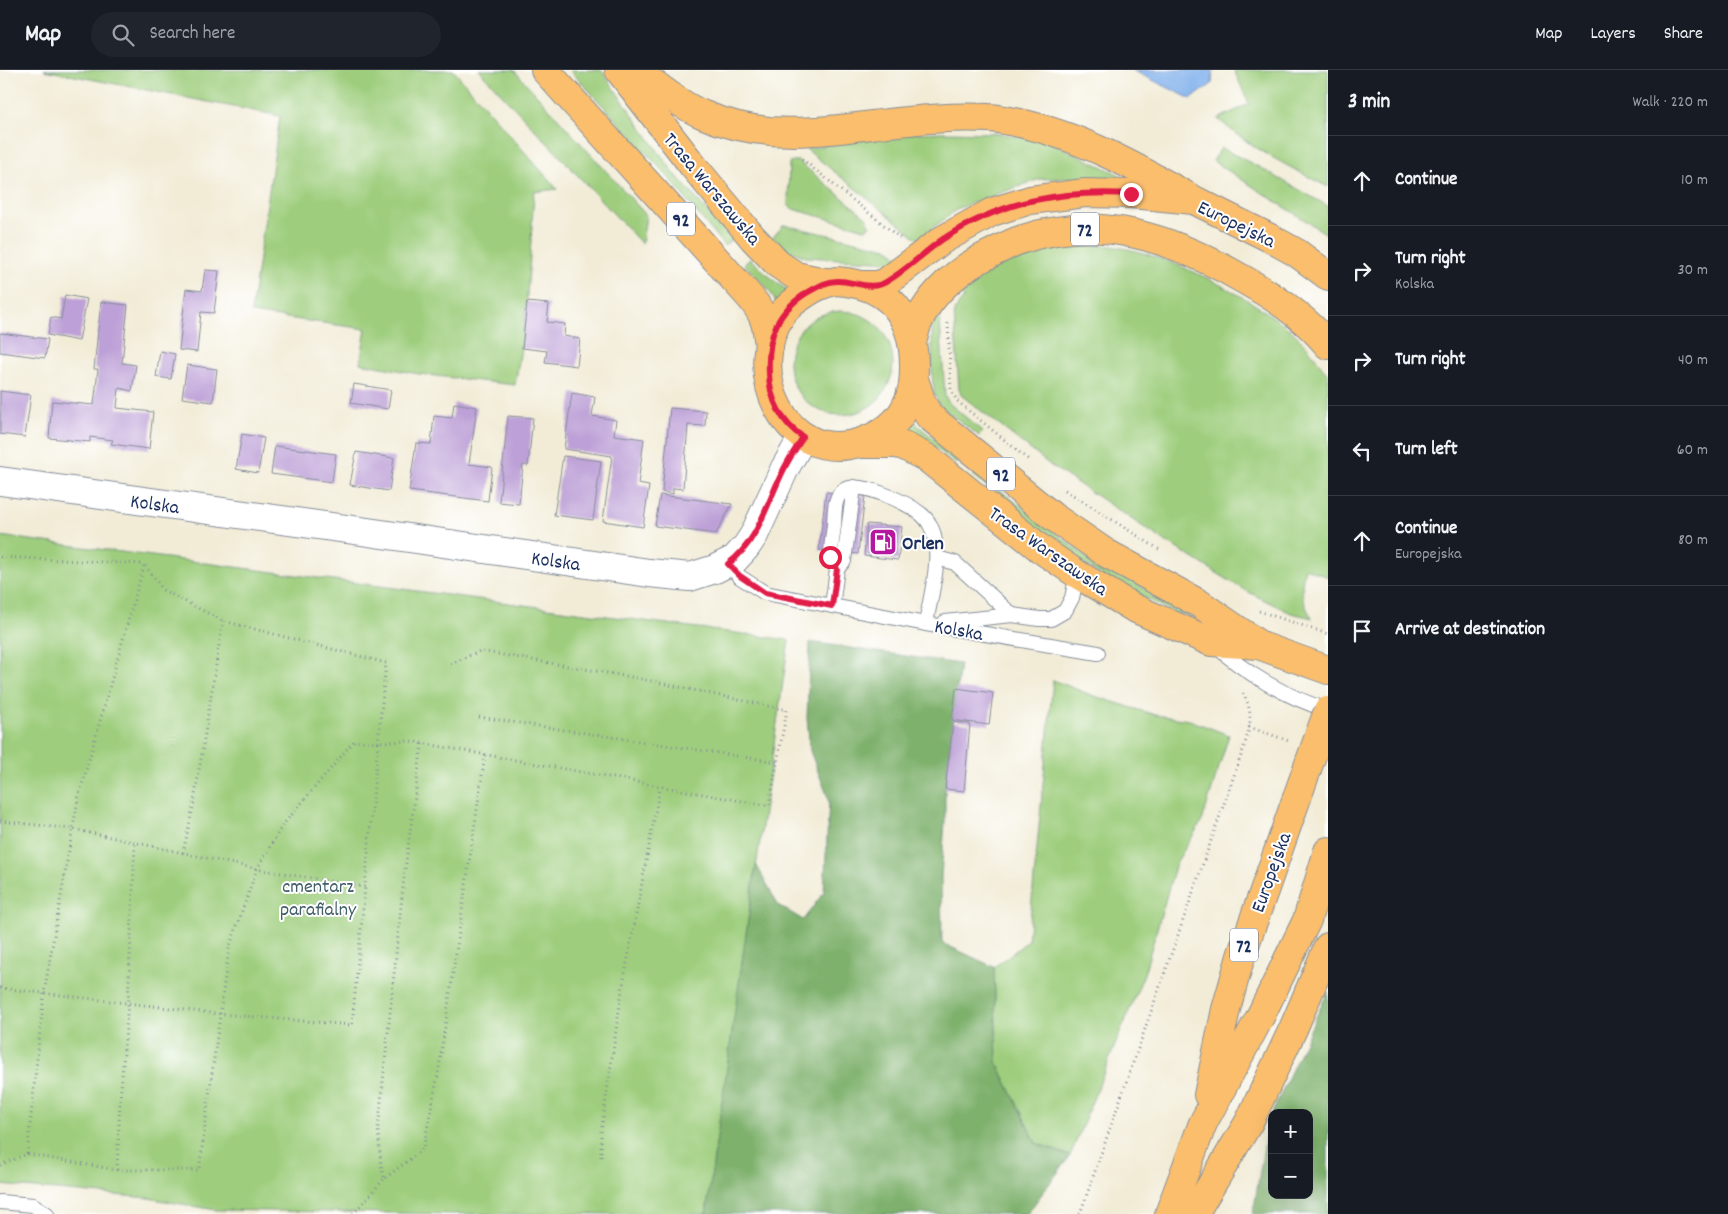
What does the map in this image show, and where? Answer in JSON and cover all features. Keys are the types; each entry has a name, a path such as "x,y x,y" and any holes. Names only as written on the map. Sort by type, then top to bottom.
{"main road":[{"name":"92","path":"545,70 758,306 766,321 769,378 773,396 778,409 790,427 803,437 824,446 848,446 883,432 902,414 913,390 913,339 904,319 892,302 880,292 862,285 844,281 825,282 802,296 787,308 775,328 769,352"},
{"name":"Trasa Warszawska","path":"619,70 694,167 753,238 778,264 796,276 825,282"},
{"path":"635,70 685,105 703,115 750,130 793,133 828,131 882,124 990,118 1029,125 1068,137 1139,169 1194,200"},
{"name":"Europejska","path":"862,285 886,282 942,240 992,212 1049,197 1085,193 1131,194 1194,200 1297,253 1328,276"},
{"name":"72","path":"913,339 919,321 928,306 942,288 964,269 1022,239 1046,233 1080,229 1114,230 1148,236 1194,253 1268,293 1301,318 1328,344"},
{"name":"Trasa Warszawska","path":"914,379 922,403 930,416 1052,516 1106,553 1200,604 1261,646 1328,670"},
{"name":"Trasa Warszawska","path":"848,446 885,443 904,446 934,464 1035,545 1077,574 1134,608 1211,642 1261,646"},
{"name":"Europejska","path":"1203,1124 1226,1009 1240,956 1328,711"},
{"name":"Europejska","path":"1169,1214 1203,1124 1260,1017 1307,920 1328,851"},
{"path":"1194,1214 1249,1122 1293,1029 1328,947"}],"street":[{"path":"728,564 741,554 750,542 785,468 803,437"},
{"name":"Kolska","path":"0,482 361,531 649,573 690,577 728,564"}],"lane":[{"path":"832,606 837,569 844,561 854,487 875,491 908,505 923,515 931,527 937,558 926,624 1012,615 1039,619 1051,618 1065,611 1072,598 1077,574"},
{"path":"937,558 955,563 1012,615"},
{"name":"Kolska","path":"728,564 740,576 765,593 926,624 1098,653"},
{"path":"1211,642 1232,661 1310,705 1328,711"},
{"path":"0,1202 33,1205 47,1214"}],"path":[{"path":"793,133 792,151 899,237 903,243"},
{"path":"947,316 954,396 957,401 1031,462"},
{"path":"1059,487 1161,550"},
{"path":"0,557 144,564"},
{"path":"0,988 220,1014 352,1025 386,663 223,621 163,590 144,564"},
{"path":"27,1154 44,993 78,799 144,564"},
{"path":"1254,609 1328,634"},
{"path":"183,853 194,802 223,621"},
{"path":"0,1166 27,1154 117,1170 199,1170 230,948 257,868 282,826 354,741 410,741 769,806 787,710 637,678 480,651 448,665"},
{"path":"1080,1214 1245,744 1250,727 1250,712 1248,702 1240,689"},
{"path":"480,717 777,762"},
{"path":"384,1179 378,1130 404,877 422,743"},
{"path":"353,1214 384,1179 423,1149 438,1075 485,754"},
{"path":"601,1162 601,1132 622,990 660,786"},
{"path":"0,821 73,829 257,868 366,887"},
{"path":"117,1170 128,1003 135,843"}],"green space":[{"path":"44,70 453,70 557,189 534,192 525,313 515,385 419,374 360,363 366,329 251,313 280,116"},
{"path":"479,70 514,70 646,215 642,244"},
{"path":"570,70 601,70 673,172 732,239 724,246 669,178"},
{"path":"1234,70 1328,70 1328,187 1257,148 1218,119 1249,104"},
{"path":"942,132 995,133 1048,141 1120,175 1114,180 1040,179 959,208 918,239 806,149 894,134"},
{"path":"1221,148 1328,206 1328,235 1213,161"},
{"path":"798,161 867,218 870,226 865,229 793,209 788,205 789,163"},
{"path":"784,225 887,248 900,257 894,262 806,257 788,250 772,238"},
{"path":"1081,246 1108,246 1133,250 1183,267 1233,292 1295,334 1309,349 1328,375 1328,577 1305,568 1302,594 1312,618 1291,613 1246,591 1157,536 1050,465 961,395 954,311 964,298 957,289 993,268 1048,250"},
{"path":"750,259 789,291 777,303 768,289 744,264"},
{"path":"939,306 945,396 949,403 983,432 979,436 940,406 934,393 932,329"},
{"path":"841,311 861,315 878,326 889,343 893,363 889,383 878,400 861,411 841,415 821,411 804,400 793,383 789,363 793,343 804,326 821,315"},
{"path":"914,420 917,425 960,459 956,464 923,438 904,431"},
{"path":"978,473 1085,556 1192,614 1177,614 1108,579 1078,560 973,476"},
{"name":"cmentarz parafialny","path":"0,536 789,640 706,1214 450,1214 216,1210 148,1198 0,1185"},
{"path":"810,642 960,664 945,789 941,877 942,943 994,967 997,1063 1036,1143 1070,1156 1027,1214 706,1214 756,864 778,905 803,920 824,892 829,800 810,751 807,718"},
{"path":"1053,680 1091,695 1155,715 1189,720 1229,735 1202,821 1176,863 1144,974 1070,1156 1036,1143 997,1063 994,967 1028,941"},
{"path":"1328,991 1328,1214 1253,1214 1268,1122 1268,1199 1313,1199 1313,1109 1274,1109"}],"water":[{"path":"1132,70 1213,70 1212,84 1191,99"}],"building":[{"path":"205,270 219,271 214,313 201,312 197,352 179,350 186,289 202,291"},
{"path":"65,295 87,299 79,341 48,335 51,317 61,319"},
{"path":"101,302 128,305 122,363 136,365 132,391 119,388 117,408 153,412 149,449 111,444 113,440 90,437 90,442 49,438 52,401 94,405 98,369 94,369"},
{"path":"527,302 549,304 547,322 565,324 564,336 580,339 577,366 545,362 547,351 522,348"},
{"path":"0,333 48,339 45,358 0,352"},
{"path":"160,351 175,354 171,379 156,377"},
{"path":"187,365 217,369 213,402 182,398"},
{"path":"354,384 391,390 388,409 351,403"},
{"path":"0,391 31,395 25,437 0,434"},
{"path":"572,393 595,397 592,416 616,420 614,435 644,439 638,484 649,486 643,527 603,521 612,456 564,449"},
{"path":"454,403 477,407 469,464 492,467 488,501 409,491 416,443 431,444 434,416 452,418"},
{"path":"670,408 706,411 705,426 688,425 683,489 673,488 673,494 662,492"},
{"path":"508,416 533,418 528,466 523,465 519,504 499,502"},
{"path":"242,434 264,438 258,473 236,469"},
{"path":"275,446 336,454 332,482 271,474"},
{"path":"356,452 394,458 389,491 350,485"},
{"path":"563,456 601,461 593,520 554,515"},
{"path":"826,492 865,496 858,554 819,550"},
{"path":"660,495 732,504 716,534 655,526"},
{"name":"Orlen","path":"867,524 902,527 898,560 864,556"},
{"path":"956,688 993,693 989,725 952,720"},
{"path":"953,722 970,724 964,791 945,789"}],"place":[{"name":"Orlen","path":"883,542"}],"route":[{"path":"830,557 837,569 832,606 765,593 740,576 728,564 741,554 750,542 785,468 803,437 790,427 778,409 770,388 769,352 775,328 782,314 792,303 825,282 844,281 862,285 882,284 942,240 992,212 1030,200 1049,197 1085,193 1131,194"}]}
